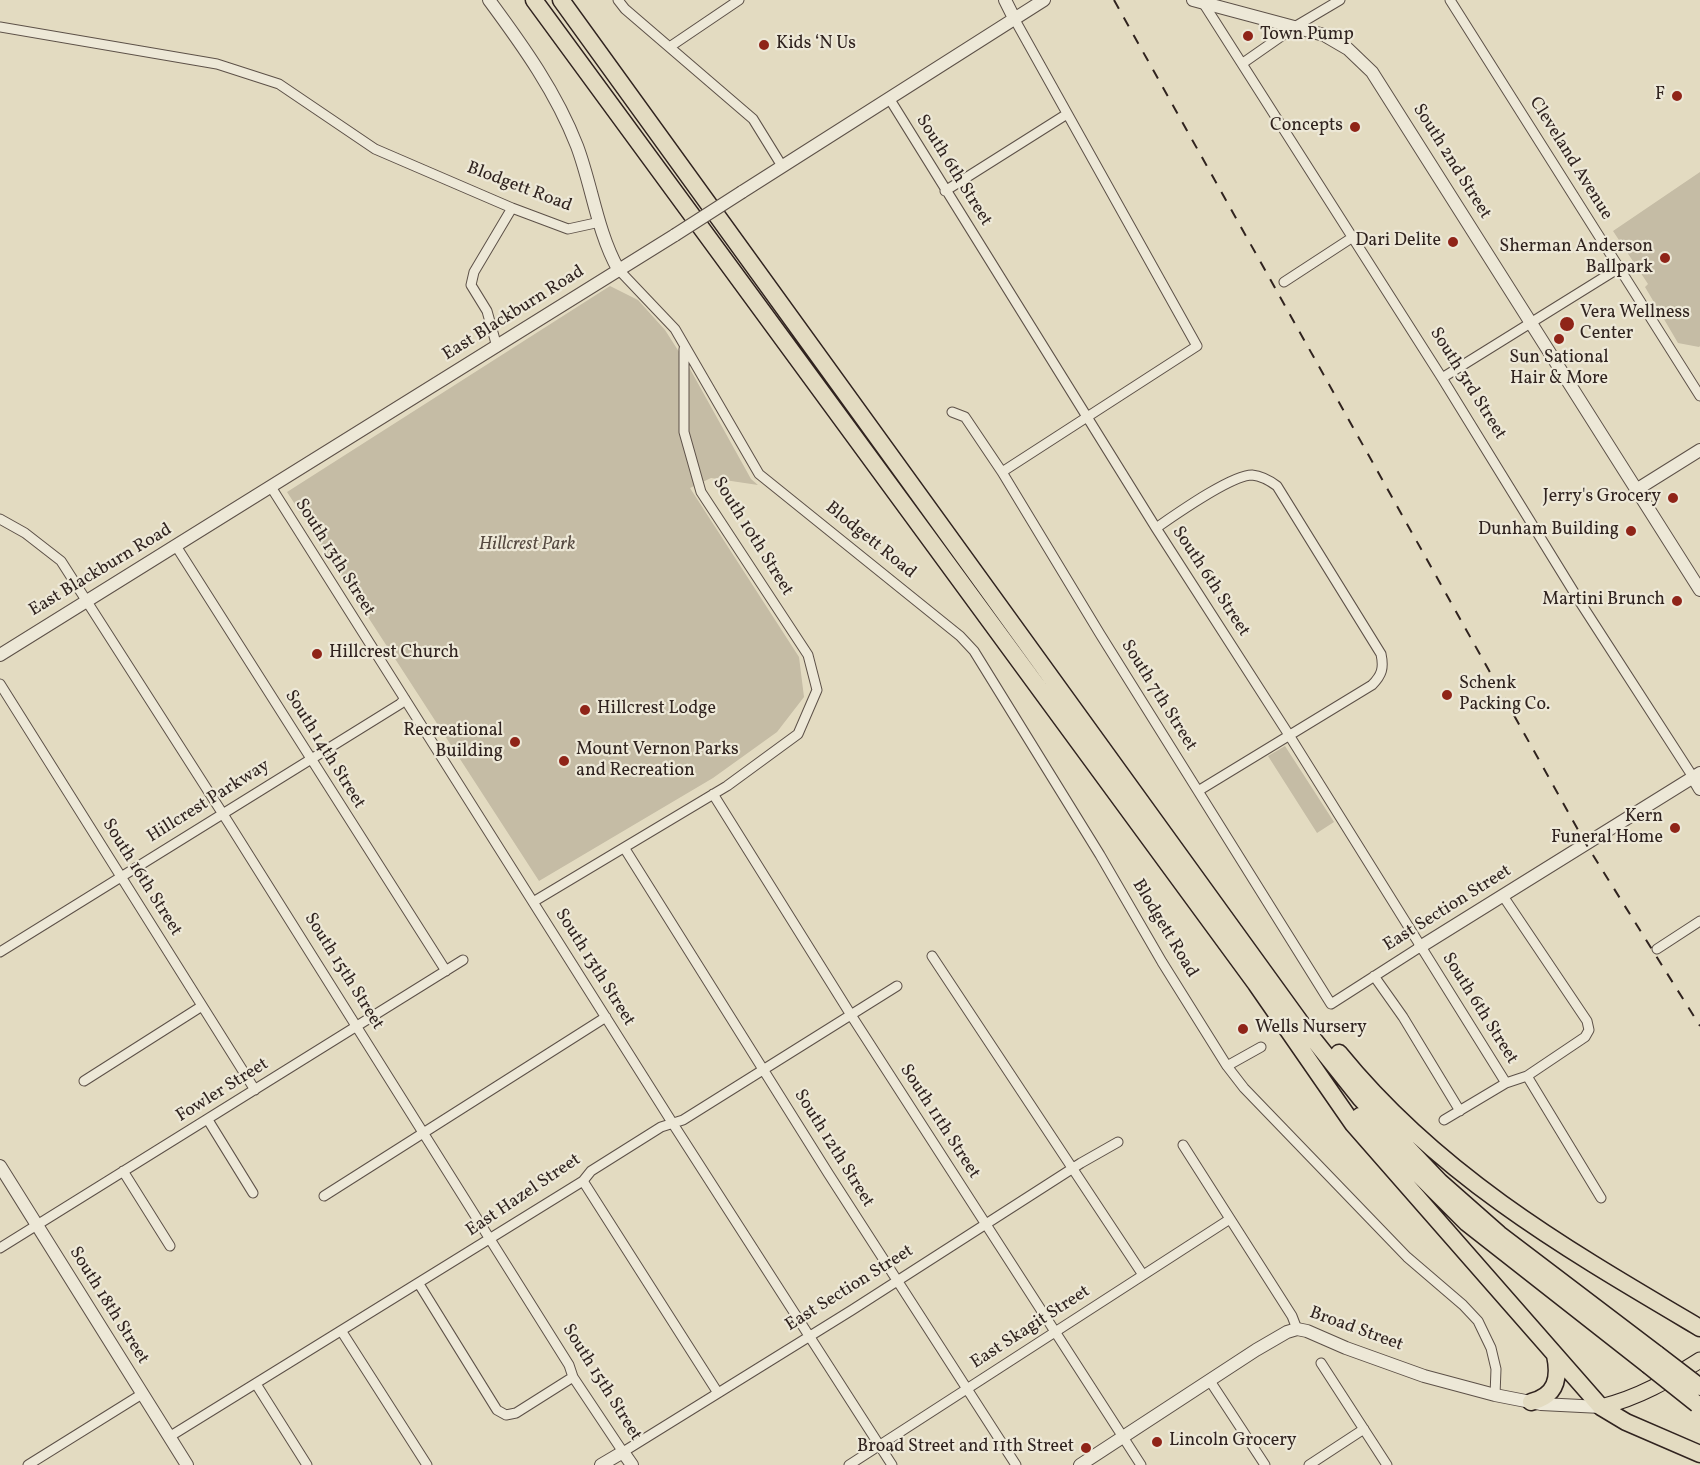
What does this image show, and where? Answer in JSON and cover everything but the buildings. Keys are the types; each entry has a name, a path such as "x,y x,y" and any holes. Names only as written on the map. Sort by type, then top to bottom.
{"highway":[{"path":"534,0 1311,1062 1353,1124 1601,1407 1626,1422 1700,1454"},
{"path":"561,0 1306,1030 1354,1091 1440,1182 1499,1234 1699,1399"},
{"path":"1200,883 1351,1068 1389,1111 1428,1148 1542,1233 1700,1328"},
{"path":"1311,1062 1413,1171 1467,1222 1653,1360"},
{"path":"1532,1402 1552,1392 1558,1374 1554,1354"}],"main road":[{"name":"Broad Street","path":"1601,1407 1650,1391 1700,1360"}],"street":[{"path":"489,0 531,57 560,107 577,147 600,222"},
{"path":"618,0 625,9 671,46 753,119 782,166"},
{"path":"671,46 739,0"},
{"path":"1002,472 1197,346 1005,0"},
{"name":"East Blackburn Road","path":"0,655 675,235 1044,0"},
{"path":"1243,63 1296,26 1340,0"},
{"name":"Cleveland Avenue","path":"1450,0 1700,396"},
{"name":"South 2nd Street","path":"1199,1 1324,35 1348,49 1372,72 1700,590"},
{"name":"South 3rd Street","path":"1199,1 1243,63 1580,602 1696,775 1700,789"},
{"name":"Blodgett Road","path":"0,27 218,64 279,84 375,149 512,208 568,229 600,222 618,269 675,329 759,474 960,636 974,651 1227,1066 1244,1088 1407,1257 1463,1305 1478,1321 1491,1348 1496,1369 1495,1395"},
{"name":"South 6th Street","path":"889,98 1156,528 1506,1083"},
{"path":"945,191 1067,114"},
{"path":"496,347 487,311 471,285 474,272 512,208"},
{"path":"1284,282 1353,237"},
{"path":"1442,378 1619,268"},
{"name":"South 10th Street","path":"684,346 684,432 701,492 808,655 817,690 798,734 713,794"},
{"name":"South 7th Street","path":"952,412 965,417 1002,472 1100,634 1331,1004"},
{"path":"1636,490 1700,450"},
{"path":"1156,528 1223,485 1250,475 1264,477 1277,486 1381,654 1383,666 1380,677 1372,685 1198,791"},
{"name":"South 13th Street","path":"271,487 533,903 892,1465"},
{"name":"South 15th Street","path":"0,519 25,533 61,561 424,1132 569,1365 573,1377 632,1465"},
{"name":"South 14th Street","path":"176,546 446,971"},
{"name":"South 16th Street","path":"0,684 255,1090"},
{"name":"Hillcrest Parkway","path":"0,952 405,699"},
{"name":"East Section Street","path":"1331,1004 1696,775"},
{"path":"533,903 713,794"},
{"name":"South 11th Street","path":"713,794 851,1015 1141,1465"},
{"name":"South 12th Street","path":"625,849 897,1281 1016,1465"},
{"path":"1444,1120 1506,1083 1527,1076 1585,1037 1589,1029 1587,1021 1503,896"},
{"path":"1657,949 1700,921"},
{"path":"932,956 1143,1275"},
{"name":"Fowler Street","path":"0,1248 463,960"},
{"path":"1374,976 1403,1017 1460,1111"},
{"name":"East Hazel Street","path":"169,1437 583,1181 591,1171 661,1126 683,1120 897,986"},
{"path":"84,1081 202,1006"},
{"path":"324,1196 606,1017"},
{"path":"1227,1066 1261,1047"},
{"name":"South 6th Street","path":"1527,1076 1601,1198"},
{"path":"207,1120 253,1193"},
{"name":"East Section Street","path":"601,1465 1118,1142"},
{"path":"1183,1145 1292,1316 1297,1329"},
{"name":"South 18th Street","path":"0,1166 186,1465"},
{"path":"123,1171 170,1246"},
{"path":"583,1181 718,1393"},
{"name":"East Skagit Street","path":"849,1465 1230,1219"},
{"path":"419,1284 497,1410 506,1415 516,1413 573,1377"},
{"name":"Broad Street","path":"1080,1465 1287,1332 1297,1329 1307,1330 1346,1348 1424,1376 1495,1395 1532,1402 1601,1407"},
{"path":"342,1332 427,1465"},
{"path":"1321,1363 1387,1465"},
{"path":"1210,1381 1265,1465"},
{"path":"256,1384 307,1465"},
{"path":"28,1465 142,1394"},
{"path":"1309,1465 1364,1429"}],"green space":[{"name":"Sherman Anderson Ballpark","path":"1700,172 1699,347 1678,343 1645,287 1648,284 1613,231"},
{"name":"Hillcrest Park","path":"610,286 638,300 665,330 690,369 751,479 758,485 711,478 690,488 799,657 804,697 777,732 713,778 539,881 287,492"},
{"path":"1285,746 1334,822 1317,833 1268,756"}],"railway":[{"path":"1114,0 1586,844 1700,1026"}],"place":[{"name":"Town Pump","path":"1248,36"},
{"name":"Kids ‘N Us","path":"764,45"},
{"name":"F","path":"1677,96"},
{"name":"Concepts","path":"1355,127"},
{"name":"Dari Delite","path":"1453,242"},
{"name":"Sherman Anderson Ballpark","path":"1665,258"},
{"name":"Vera Wellness Center","path":"1567,324"},
{"name":"Sun Sational Hair & More","path":"1559,339"},
{"name":"Jerry's Grocery","path":"1673,498"},
{"name":"Dunham Building","path":"1631,531"},
{"name":"Martini Brunch","path":"1677,601"},
{"name":"Hillcrest Church","path":"317,654"},
{"name":"Schenk Packing Co.","path":"1447,695"},
{"name":"Hillcrest Lodge","path":"585,710"},
{"name":"Recreational Building","path":"515,742"},
{"name":"Mount Vernon Parks and Recreation","path":"564,761"},
{"name":"Kern Funeral Home","path":"1675,828"},
{"name":"Wells Nursery","path":"1243,1029"},
{"name":"Lincoln Grocery","path":"1157,1442"},
{"name":"Broad Street and 11th Street","path":"1086,1448"}]}
